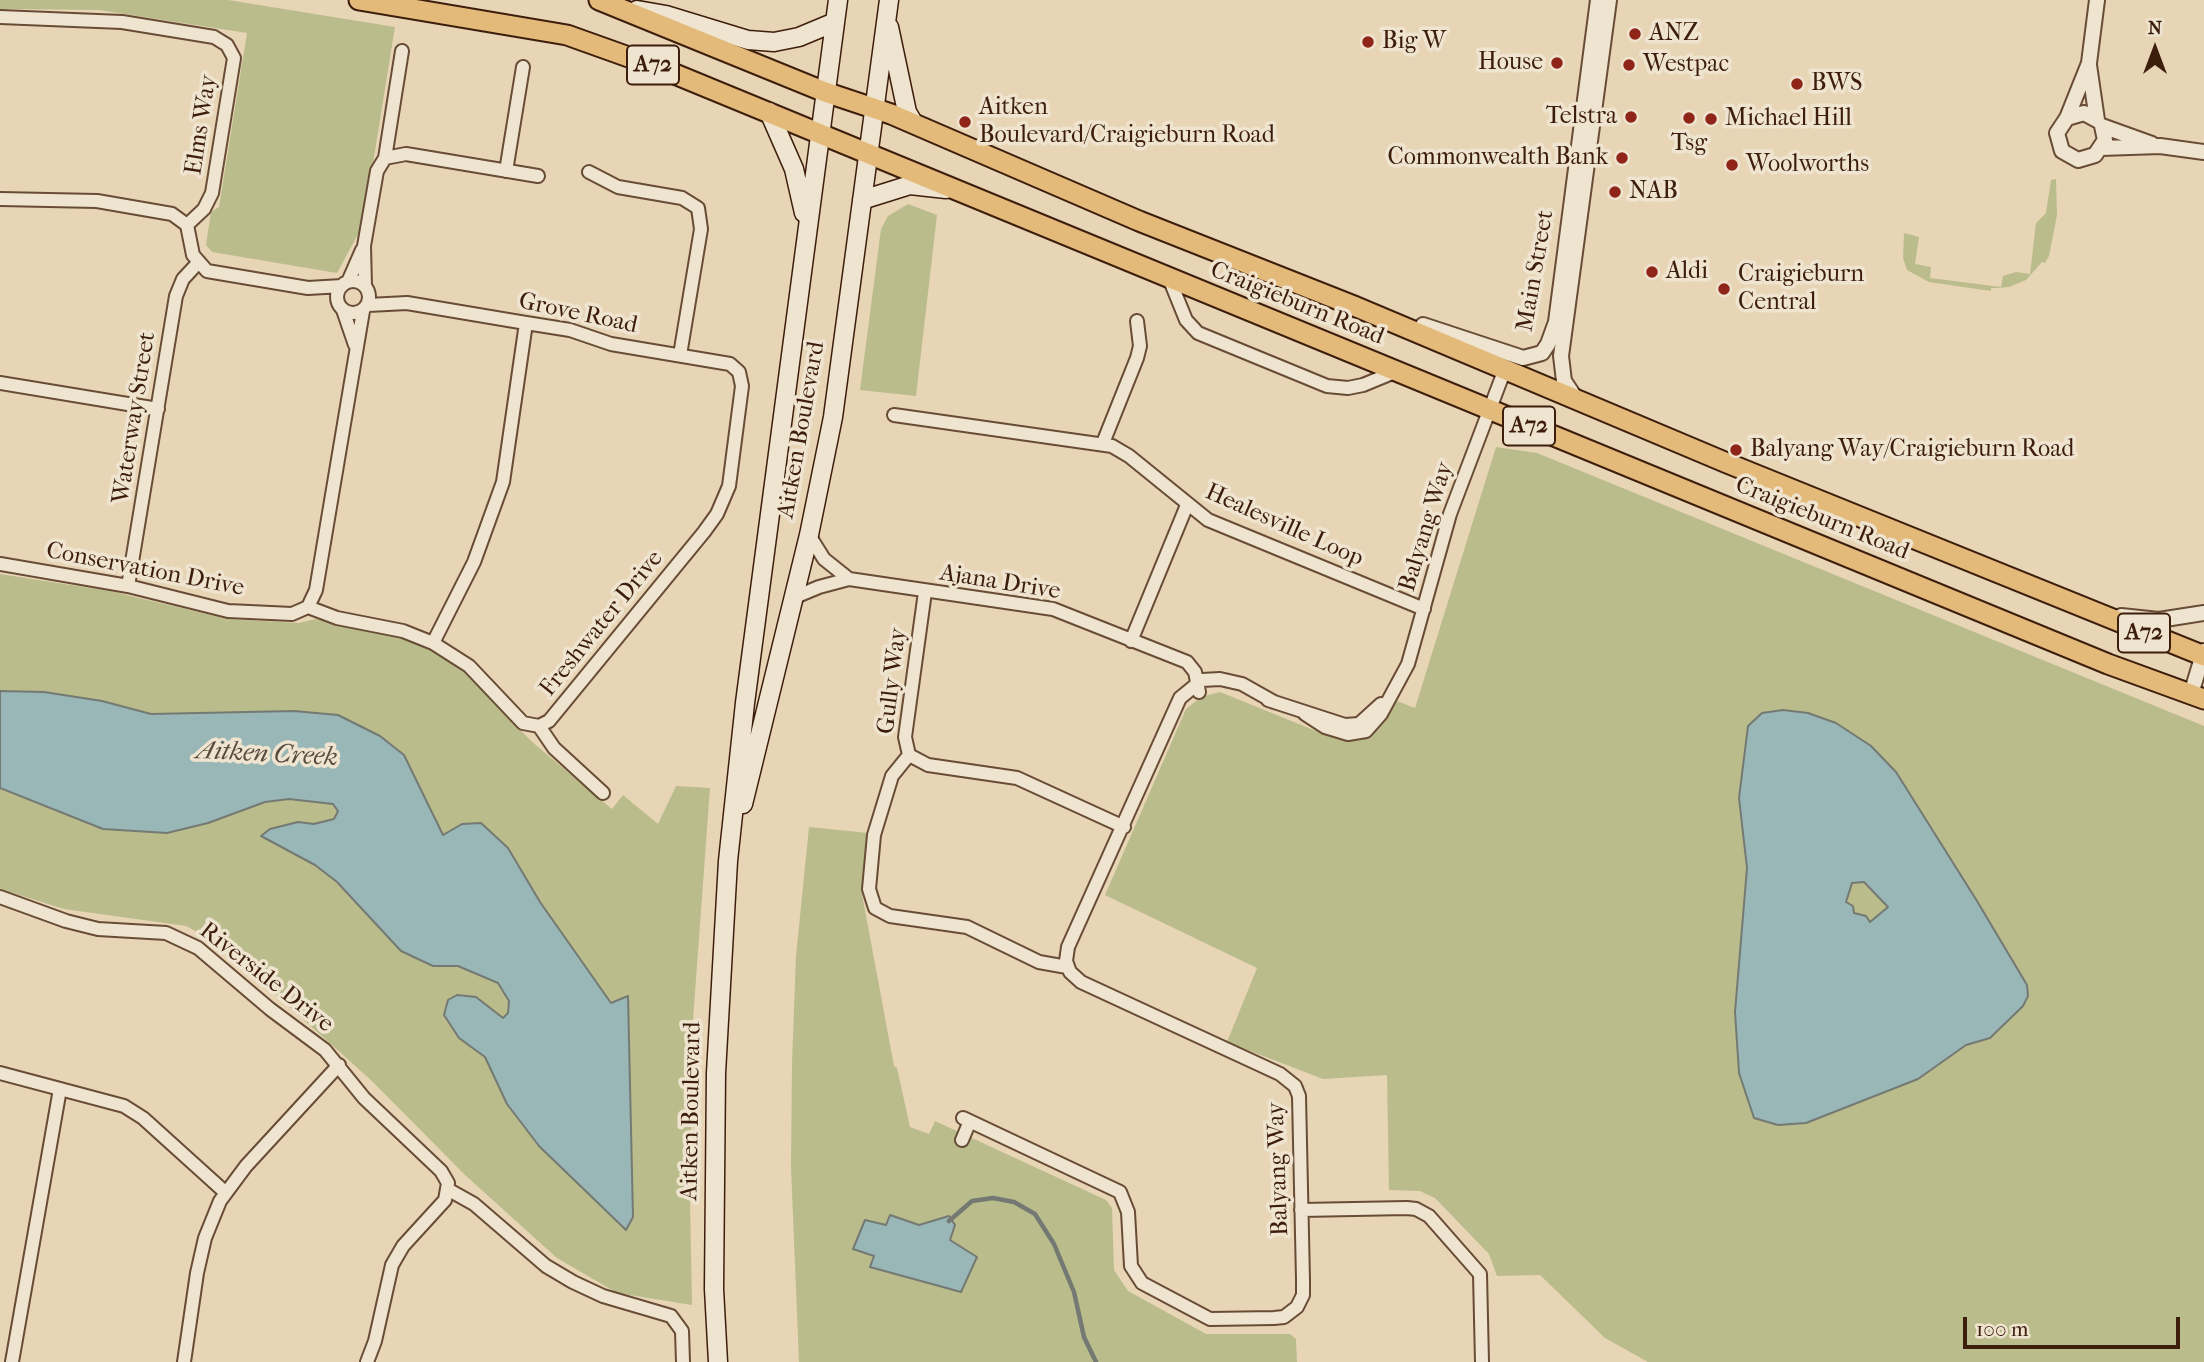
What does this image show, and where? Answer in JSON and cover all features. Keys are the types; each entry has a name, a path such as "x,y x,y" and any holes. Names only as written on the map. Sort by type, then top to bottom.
{"main road":[{"name":"Craigieburn Road","path":"359,0 566,36 642,61 2096,659 2198,697"},
{"name":"Craigieburn Road","path":"599,0 825,92 914,124 1148,225 1354,306 2085,610 2204,654"},
{"name":"Aitken Boulevard","path":"718,1362 714,1289 716,1073 728,861 740,742 838,0"},
{"path":"623,8 666,15 748,40 774,42 799,37 835,22"},
{"path":"888,8 907,112 914,124"},
{"name":"Aitken Boulevard","path":"728,861 809,535 834,417 888,8"},
{"path":"769,112 794,169 807,226"},
{"path":"862,200 910,185 956,191"}],"street":[{"name":"Main Street","path":"1354,306 1389,314 1523,358 1532,358 1544,350 1556,322 1598,0"},
{"name":"Main Street","path":"1574,397 1564,381 1561,356 1609,0"},
{"path":"2089,63 2099,123 2105,140 2102,148 2090,159 2070,157 2062,151 2057,133 2067,118 2089,63 2097,0"},
{"name":"Elms Way","path":"0,17 122,22 205,36 227,45 233,58 212,193 204,209 187,225"},
{"path":"355,345 340,305 345,284 363,246 377,172 385,158 402,51"},
{"path":"506,171 523,67"},
{"path":"2067,118 2084,113 2099,123 2160,146"},
{"path":"2102,148 2160,146 2204,152"},
{"path":"385,158 406,154 538,176"},
{"path":"589,172 618,187 682,198 698,208 701,229 680,355"},
{"path":"0,199 97,201 172,214 187,225 197,264 213,272 308,288 345,284"},
{"path":"308,607 316,590 355,345 365,308 363,246"},
{"name":"Waterway Street","path":"128,586 176,296 183,279 197,264"},
{"path":"1169,278 1186,320 1198,333 1301,376 1327,386 1348,388 1397,371"},
{"name":"Grove Road","path":"345,284 366,288 406,303 570,330 611,344 730,365 739,372"},
{"path":"308,288 340,305"},
{"name":"Grove Road","path":"340,305 353,313 365,308 406,303"},
{"path":"1103,443 1137,358 1140,346 1137,321"},
{"path":"433,643 474,562 503,482 526,323"},
{"name":"Balyang Way","path":"1197,686 1220,687 1305,714 1353,725 1364,721 1390,696 1408,664 1450,514 1505,369"},
{"name":"Freshwater Drive","path":"308,607 337,618 403,631 433,643 469,666 523,723 539,726 550,721 717,514 729,486 742,386 739,372"},
{"path":"0,383 158,409"},
{"name":"Healesville Loop","path":"894,415 1103,443 1129,456 1208,520 1424,609"},
{"path":"1131,641 1187,505"},
{"path":"809,535 824,559 849,579"},
{"name":"Conservation Drive","path":"0,564 128,586 228,611 292,614 308,607"},
{"name":"Ajana Drive","path":"794,597 849,579 1053,609 1177,660 1197,686"},
{"name":"Gully Way","path":"925,592 905,737 909,755 928,765 1017,778 1124,827"},
{"path":"2085,610 2159,620 2204,613"},
{"path":"2198,697 2204,654"},
{"path":"909,755 892,776 878,821 869,889 871,904 880,913 890,916 968,927 1040,962 1067,967 1066,953 1172,721 1197,686"},
{"path":"539,726 554,748 603,793"},
{"name":"Riverside Drive","path":"0,897 98,929 149,931 181,939 217,961 270,1009 325,1050 363,1098 441,1171 449,1190"},
{"path":"1030,955 1066,953"},
{"name":"Balyang Way","path":"962,1140 967,1120 1119,1192 1126,1204 1129,1257 1134,1274 1142,1283 1210,1319 1284,1317 1297,1307 1303,1289 1299,1096 1289,1079 1081,982 1067,967"},
{"name":"Riverside Drive","path":"184,1362 187,1327 205,1238 226,1193 280,1127 339,1065"},
{"path":"0,1073 101,1098 143,1118 226,1193"},
{"path":"12,1362 60,1089"},
{"path":"367,1362 375,1341 392,1265 403,1246 446,1200 449,1190 474,1204 546,1266 573,1282 632,1306 671,1315 682,1331 683,1362"},
{"path":"1301,1210 1407,1208 1416,1209 1429,1216 1480,1274 1482,1362"},
{"path":"375,1341 376,1362"}],"green space":[{"path":"0,0 228,0 395,27 363,225 337,273 212,252 206,245 211,212 219,207 247,33 99,10 5,9 0,13"},
{"path":"2056,179 2057,215 2049,256 2026,280 2009,287 1991,288 1991,291 1929,282 1907,270 1903,258 1904,233 1919,237 1915,264 1931,267 1930,278 2001,287 2003,276 2016,272 2030,274 2036,223 2046,213 2051,180"},
{"path":"908,204 937,215 916,396 860,390 881,229 888,216"},
{"path":"1496,447 1537,453 2204,726 2204,1362 1648,1362 1605,1338 1540,1275 1497,1276 1489,1254 1435,1198 1420,1191 1389,1190 1387,1075 1323,1079 1227,1042 1257,968 1105,895 1186,709 1201,697 1220,692 1326,735 1352,739 1369,736 1397,701 1415,708"},
{"path":"0,574 110,591 227,619 299,623 316,619 402,638 426,647 464,671 531,741 612,809 623,795 658,824 676,786 710,788 693,1020 690,1200 692,1305 617,1293 557,1258 465,1175 372,1081 218,943 186,926 64,909 0,889"},
{"path":"809,827 868,833 862,894 894,1066 897,1068 910,1127 929,1134 935,1121 1106,1200 1112,1208 1114,1270 1128,1291 1206,1334 1290,1334 1296,1339 1297,1362 799,1362 791,1167 792,1063 796,956"}],"water":[{"path":"0,691 44,692 102,701 151,714 294,711 338,715 380,736 404,755 443,835 462,824 481,823 508,848 540,902 611,1003 628,996 633,1217 626,1230 539,1146 507,1104 485,1057 459,1038 444,1015 448,1000 457,995 476,997 503,1018 508,1013 509,1001 498,983 458,966 433,966 401,951 337,882 315,865 261,836 270,829 298,822 314,824 334,819 338,811 333,804 289,799 265,802 208,823 167,833 103,829 0,788"},
{"path":"1783,710 1808,713 1836,723 1871,746 1896,772 2027,985 2028,996 2023,1006 1990,1038 1966,1045 1918,1079 1806,1123 1778,1125 1754,1118 1739,1073 1735,1012 1747,868 1739,798 1748,726 1762,713","holes":["1864,882 1888,907 1870,922 1866,916 1854,913 1853,906 1846,902 1852,883"]},
{"path":"890,1215 919,1225 949,1216 955,1225 950,1240 977,1257 961,1292 870,1267 874,1256 853,1249 865,1220 886,1225"}],"waterway":[{"name":"Aitken Creek","path":"949,1221 972,1201 993,1198 1014,1202 1035,1214 1054,1244 1074,1292 1084,1337 1096,1362"}],"place":[{"name":"ANZ","path":"1635,34"},
{"name":"Big W","path":"1368,42"},
{"name":"House","path":"1557,63"},
{"name":"Westpac","path":"1629,65"},
{"name":"BWS","path":"1797,84"},
{"name":"Telstra","path":"1631,117"},
{"name":"Tsg","path":"1689,118"},
{"name":"Michael Hill","path":"1711,119"},
{"name":"Aitken Boulevard/Craigieburn Road","path":"965,122"},
{"name":"Commonwealth Bank","path":"1622,158"},
{"name":"Woolworths","path":"1732,165"},
{"name":"NAB","path":"1615,192"},
{"name":"Aldi","path":"1652,272"},
{"name":"Craigieburn Central","path":"1724,289"},
{"name":"Balyang Way/Craigieburn Road","path":"1736,450"}]}
